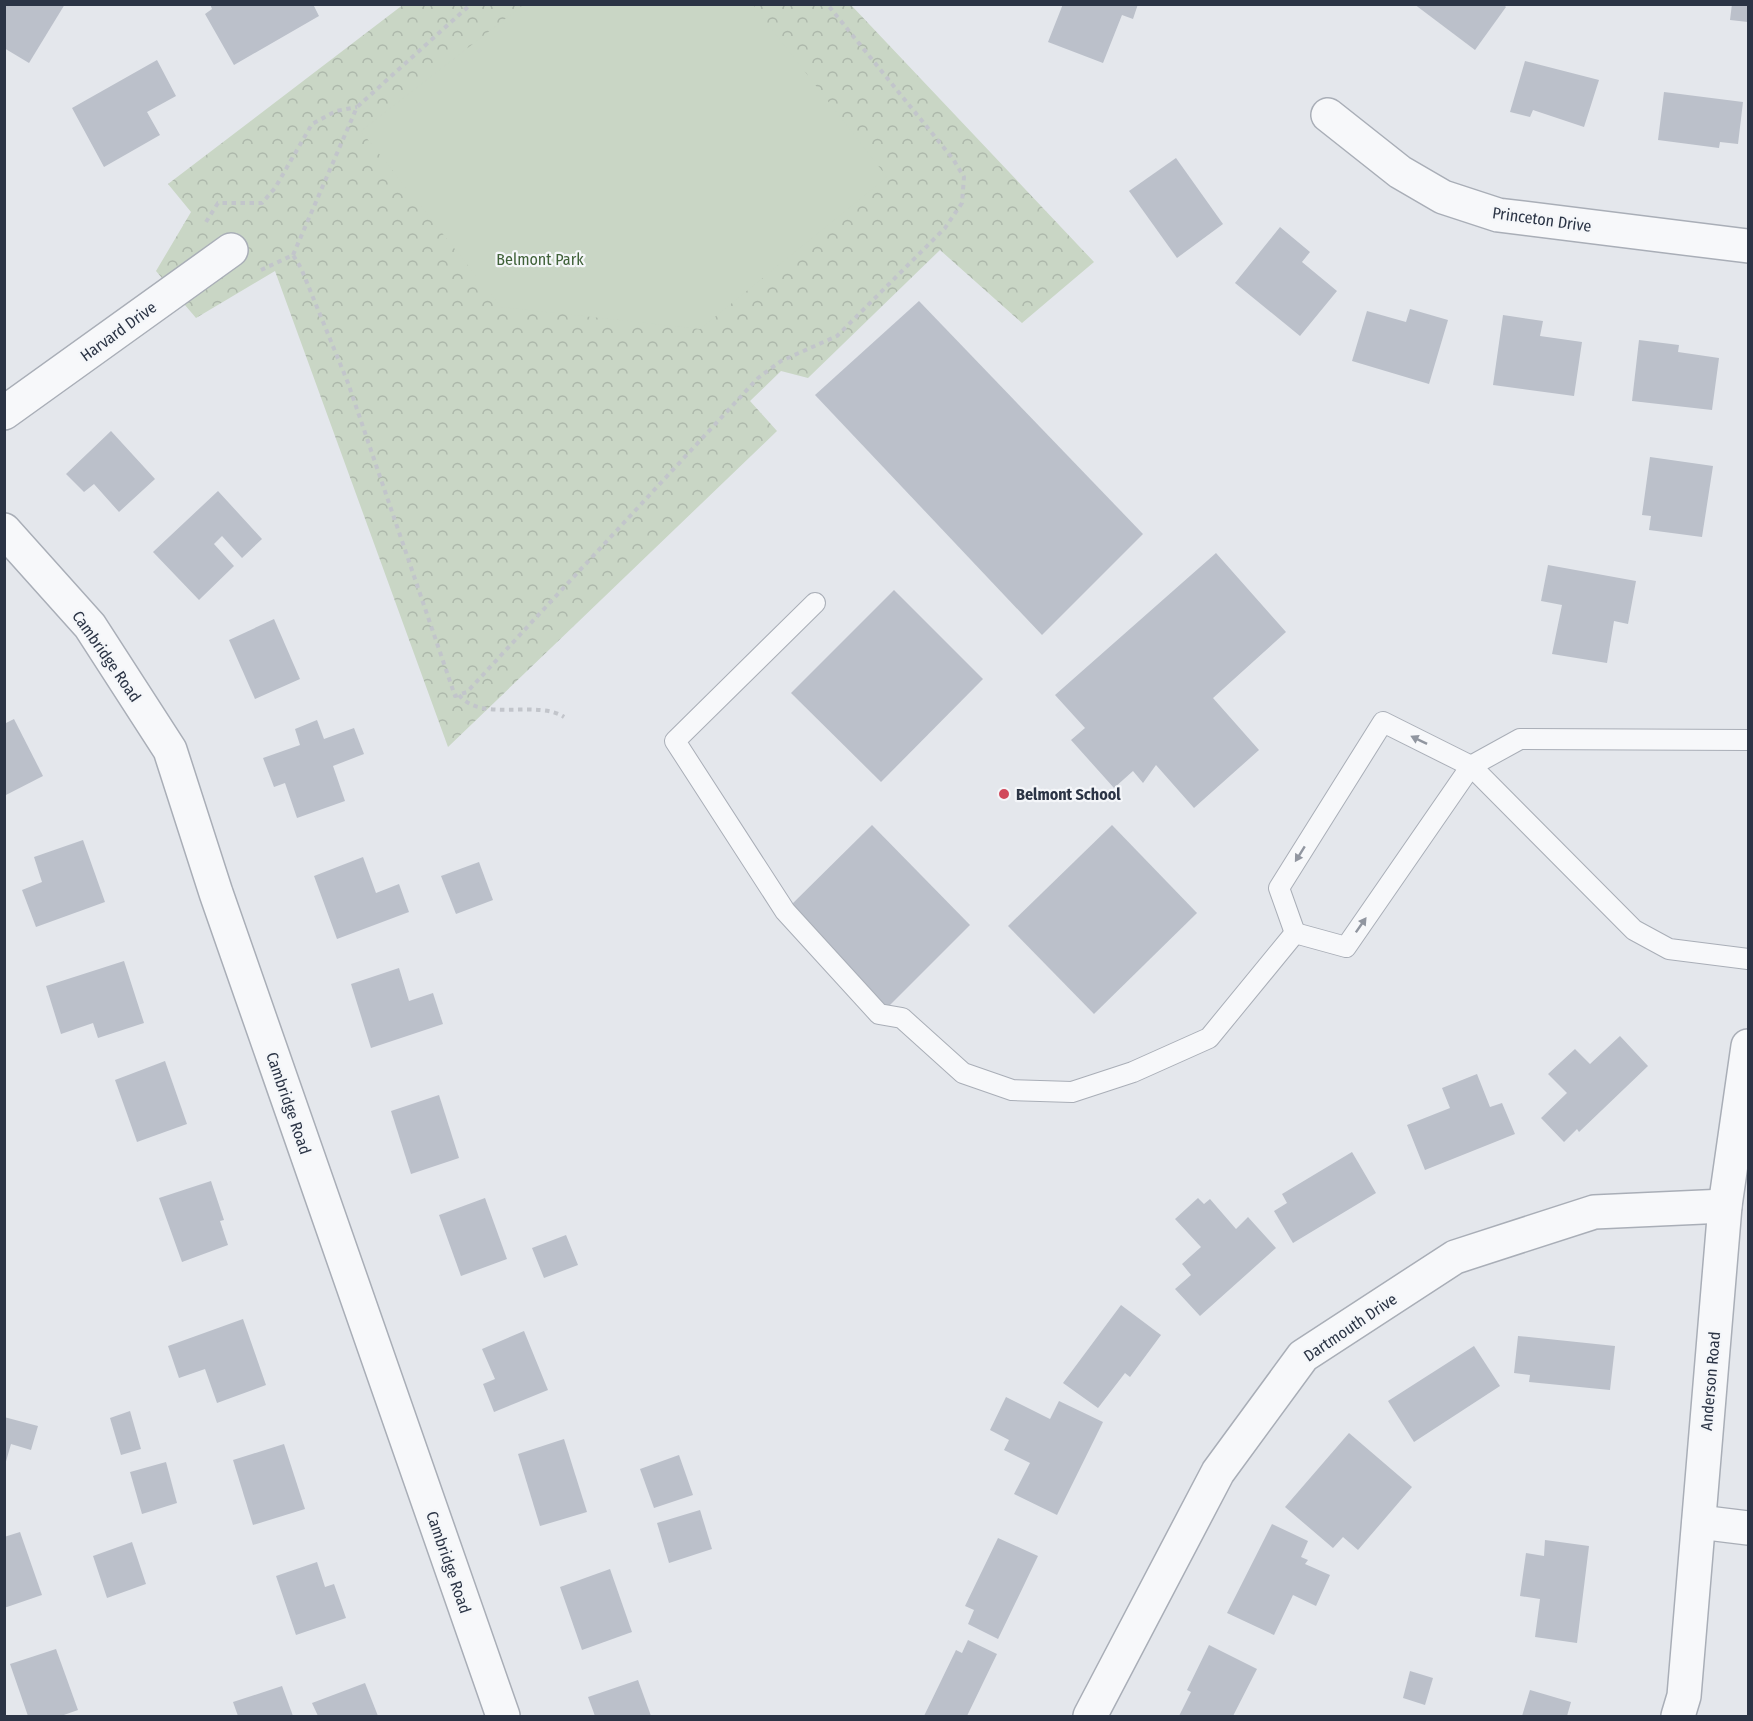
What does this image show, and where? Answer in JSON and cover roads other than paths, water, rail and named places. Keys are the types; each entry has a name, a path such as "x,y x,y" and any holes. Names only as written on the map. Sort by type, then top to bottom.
{"street":[{"name":"Princeton Drive","path":"1328,115 1400,172 1443,197 1498,214 1749,246"},
{"name":"Harvard Drive","path":"4,413 231,250"},
{"name":"Cambridge Road","path":"4,530 90,626 171,750 216,893 503,1716"},
{"name":"Anderson Road","path":"1678,1716 1684,1696 1725,1206 1749,1046"},
{"name":"Dartmouth Drive","path":"1090,1716 1218,1472 1303,1356 1455,1257 1594,1212 1725,1206"},
{"path":"1699,1522 1749,1528"}],"lane":[{"path":"815,603 675,741 785,911 879,1014 902,1018 963,1073 1012,1090 1072,1092 1133,1072 1209,1038 1295,933"},
{"path":"1295,933 1279,888 1383,723 1472,766 1634,930 1669,949 1749,959"},
{"path":"1295,933 1346,947 1472,766 1520,739 1749,740"}],"place":[{"name":"Belmont School","path":"1004,794"}],"park label":[{"name":"Belmont Park","path":"540,259"}]}
